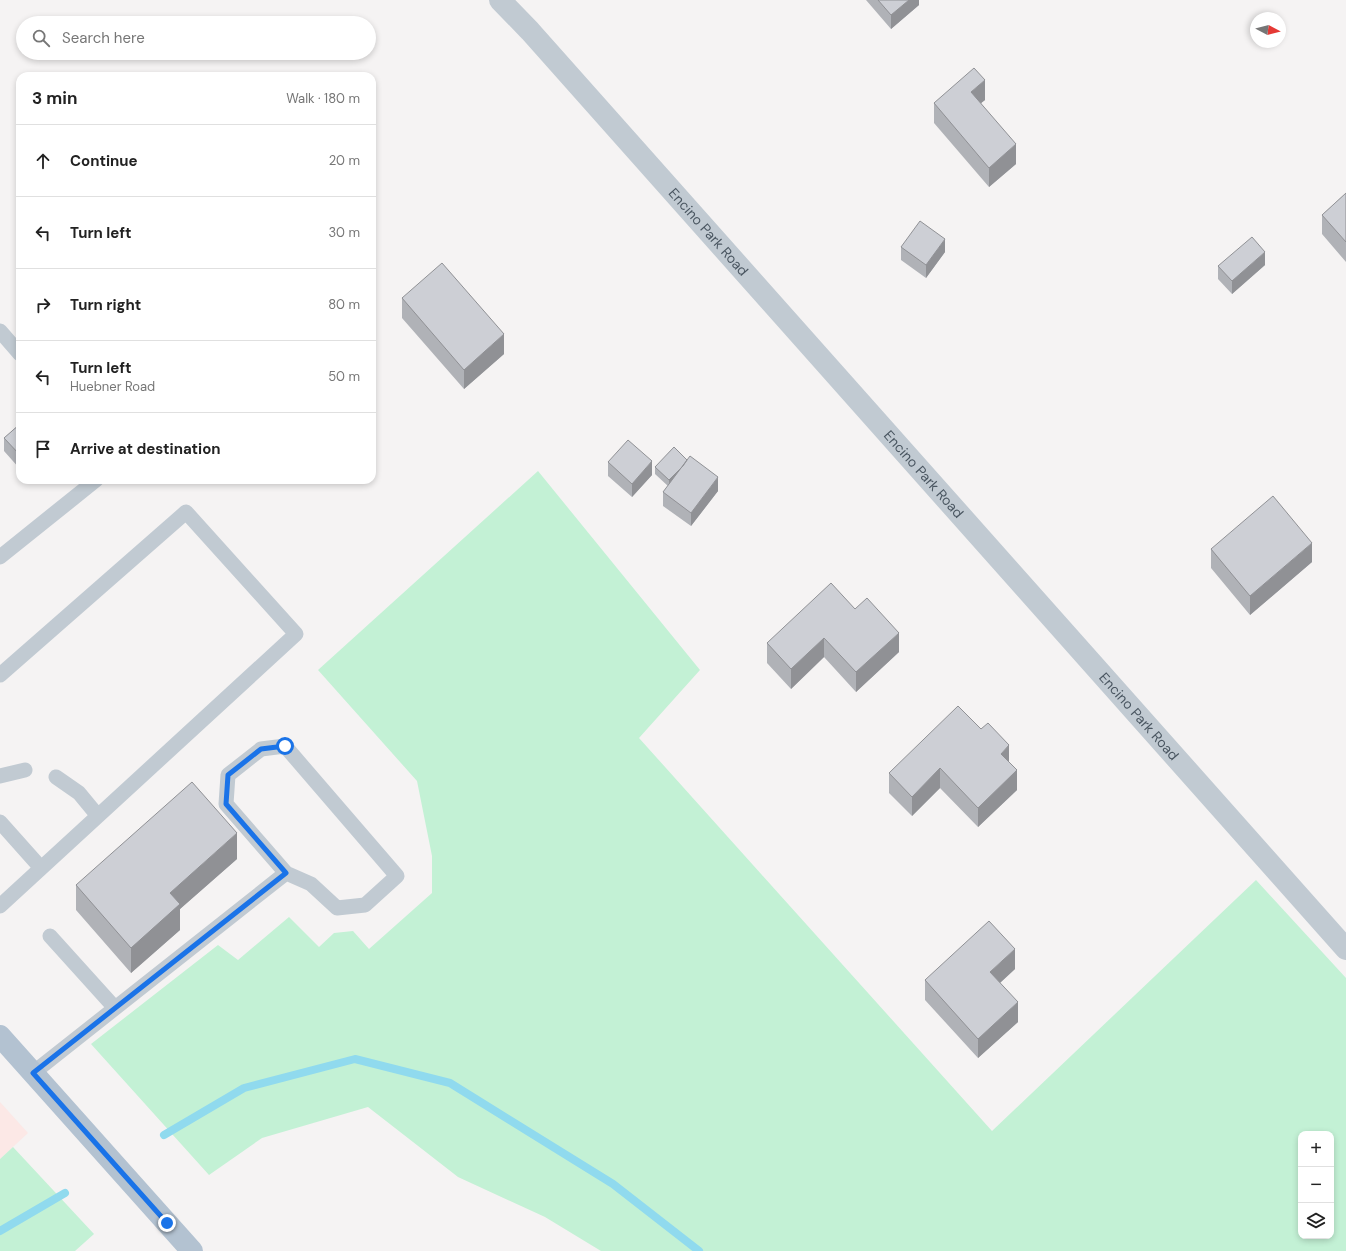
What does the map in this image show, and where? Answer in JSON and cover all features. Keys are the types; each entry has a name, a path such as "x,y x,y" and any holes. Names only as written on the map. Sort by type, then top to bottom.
{"main road":[{"path":"0,1036 192,1251"}],"street":[{"name":"Encino Park Road","path":"500,0 530,31 1346,949"}],"lane":[{"path":"0,331 16,349"},
{"path":"0,557 91,484"},
{"path":"0,675 186,512 296,634 0,906"},
{"path":"285,746 397,876 365,905 337,908 311,884 286,873 226,804 228,775 261,749 285,746"},
{"path":"0,776 25,770"},
{"path":"56,777 79,793 98,816"},
{"path":"0,822 41,868"},
{"path":"33,1073 286,873"},
{"path":"50,936 114,1008"}],"shaded area":[{"path":"0,1102 28,1133 0,1159"}],"green space":[{"path":"538,471 700,670 639,738 992,1131 1256,880 1346,978 1346,1251 601,1251 545,1217 458,1177 368,1107 262,1138 209,1175 91,1044 218,945 238,960 289,917 319,947 334,933 353,931 369,949 432,893 432,856 417,781 318,670"},
{"path":"13,1147 94,1234 75,1251 0,1251 0,1159"}],"building":[{"path":"878,0 909,0 891,15"},
{"path":"974,68 985,80 971,92 1016,144 989,168 934,103"},
{"path":"1346,193 1346,242 1322,215"},
{"path":"920,221 945,239 926,265 901,247"},
{"path":"1252,237 1265,252 1232,281 1218,266"},
{"path":"442,263 504,334 464,370 402,298"},
{"path":"16,428 16,451 4,438"},
{"path":"628,440 652,461 632,484 608,462"},
{"path":"674,447 687,460 669,480 655,467"},
{"path":"690,456 718,477 691,513 663,492"},
{"path":"1273,496 1312,543 1250,596 1211,549"},
{"path":"831,583 855,609 867,598 899,633 856,672 824,638 791,669 767,643"},
{"path":"958,706 981,729 988,723 1009,745 1001,754 1017,770 978,808 940,768 912,797 889,773"},
{"path":"192,782 237,833 170,893 180,904 131,948 76,885"},
{"path":"989,921 1015,949 990,972 1018,1002 978,1039 925,980"}],"waterway":[{"path":"164,1135 244,1088 355,1059 450,1083 613,1184 699,1251"},
{"path":"0,1231 65,1193"}],"route":[{"path":"167,1223 33,1073 286,873 226,804 228,775 261,749 285,746"}]}
